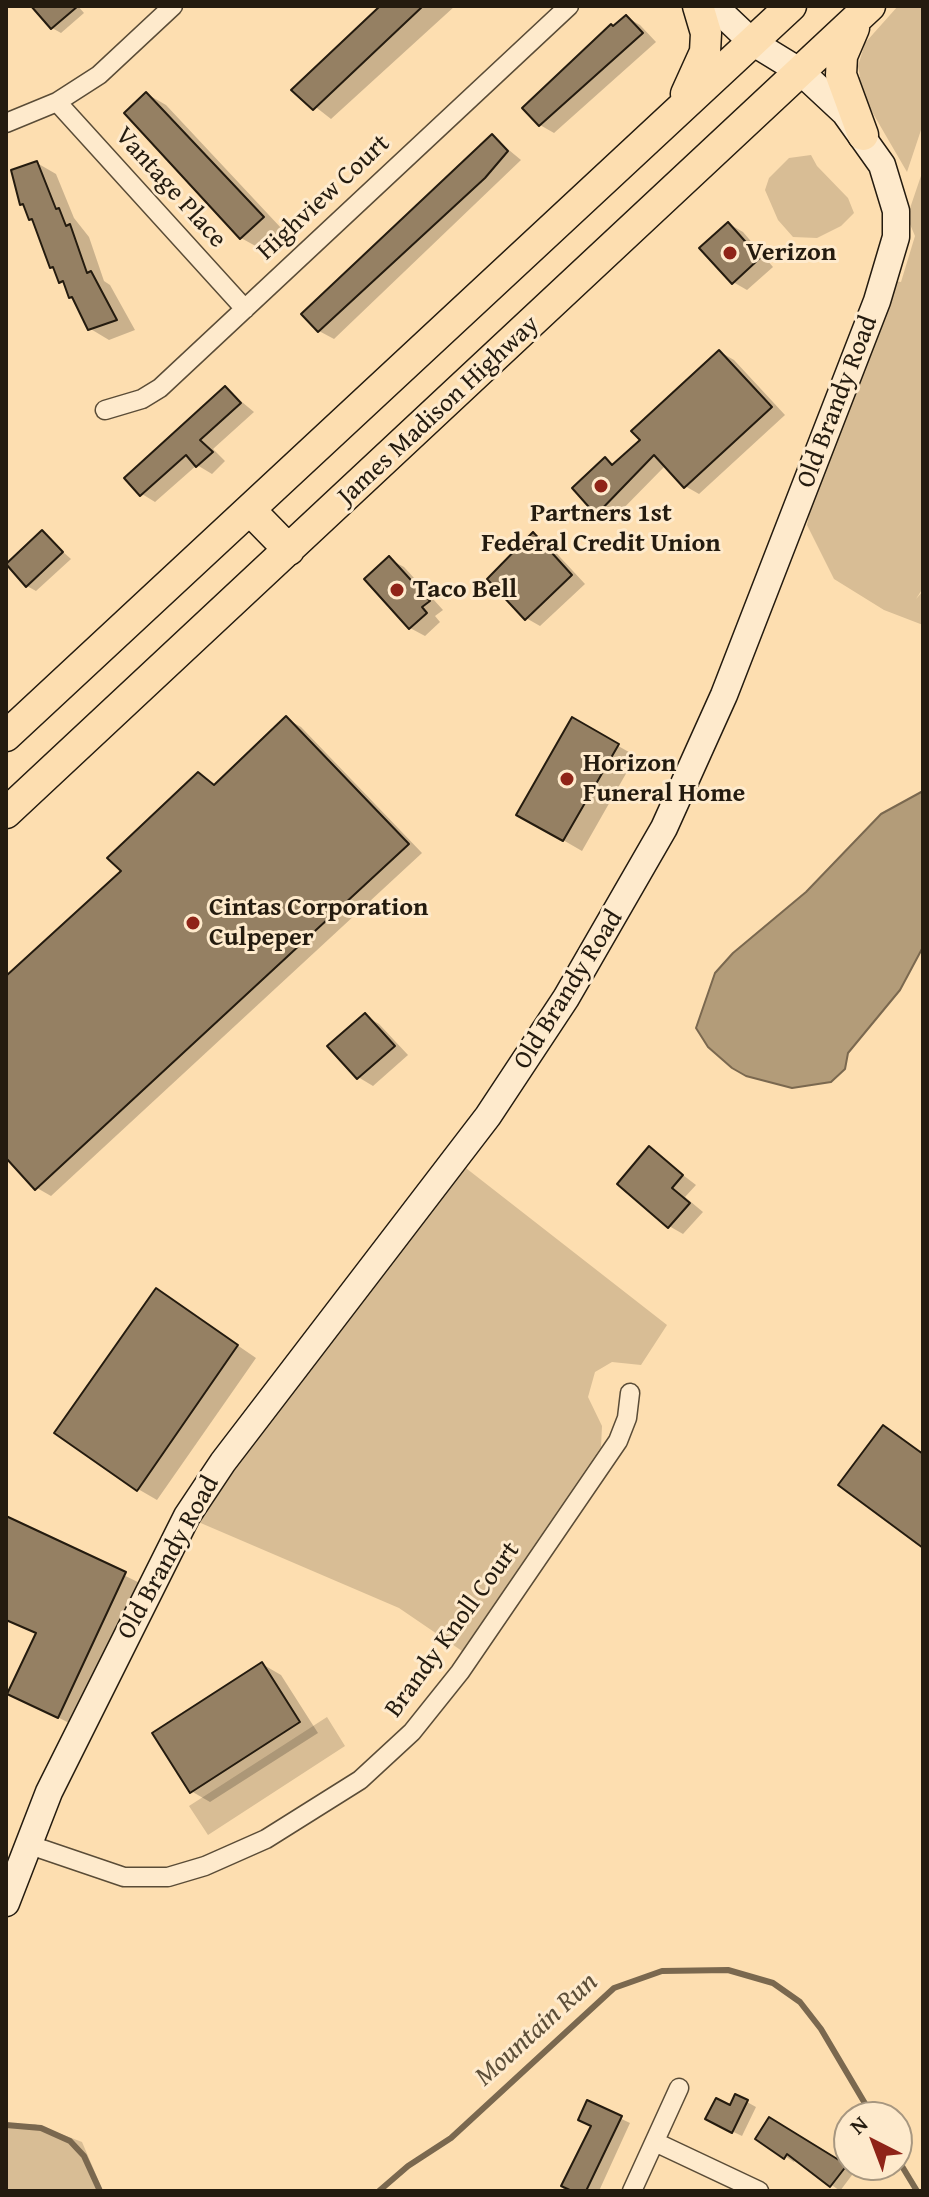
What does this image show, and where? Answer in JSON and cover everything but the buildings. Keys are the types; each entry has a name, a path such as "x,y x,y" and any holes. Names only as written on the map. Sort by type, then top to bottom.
{"main road":[{"path":"669,121 694,83 705,52 706,33 698,6"},
{"path":"6,736 791,6"},
{"path":"863,135 844,86 840,66 853,29 871,6"},
{"name":"James Madison Highway","path":"6,813 871,6"},
{"path":"250,510 289,550"}],"street":[{"path":"6,123 57,102 99,75 173,6"},
{"name":"Highview Court","path":"105,410 142,399 160,388 569,6"},
{"name":"Old Brandy Road","path":"6,1903 27,1844 77,1732 187,1516 231,1451 496,1105 566,998 664,828 698,755 776,564 894,250 896,211 891,187 863,135 801,72 752,42 714,6"},
{"name":"Vantage Place","path":"57,102 245,309"},
{"name":"Brandy Knoll Court","path":"27,1844 124,1877 168,1877 205,1866 266,1839 360,1780 412,1732 460,1672 618,1441 626,1424 630,1393"},
{"path":"632,2191 679,2088"},
{"path":"655,2142 759,2191"}],"shaded area":[{"path":"898,6 923,6 923,124 907,172 853,79 860,77 858,66 865,43"},
{"path":"811,155 817,166 848,198 854,213 841,226 817,238 793,237 778,220 765,190 769,178 789,158"},
{"path":"923,170 923,588 916,599 923,591 923,625 884,610 834,579 807,525 812,499 896,281 901,282 915,236 907,217"},
{"path":"923,791 923,947 900,990 848,1053 845,1069 831,1082 792,1088 746,1076 732,1068 708,1047 696,1028 715,973 733,953 806,892 881,814"},
{"path":"462,1165 667,1325 641,1365 612,1362 595,1372 588,1397 602,1426 601,1447 462,1651 399,1608 196,1521 204,1504"},
{"path":"327,1717 345,1746 208,1835 189,1806"},
{"path":"35,2124 82,2142 103,2191 6,2191 6,2128"}],"waterway":[{"name":"Mountain Run","path":"379,2191 408,2166 451,2138 614,1988 662,1971 728,1970 773,1983 800,2002 821,2029 864,2101"},
{"name":"Mountain Run","path":"6,2125 41,2128 70,2141 84,2156 100,2191"},
{"name":"Mountain Run","path":"911,2181 917,2191"}],"place":[{"name":"Verizon","path":"730,253"},
{"name":"Partners 1st Federal Credit Union","path":"601,486"},
{"name":"Taco Bell","path":"397,590"},
{"name":"Horizon Funeral Home","path":"567,779"},
{"name":"Cintas Corporation Culpeper","path":"193,923"}]}
